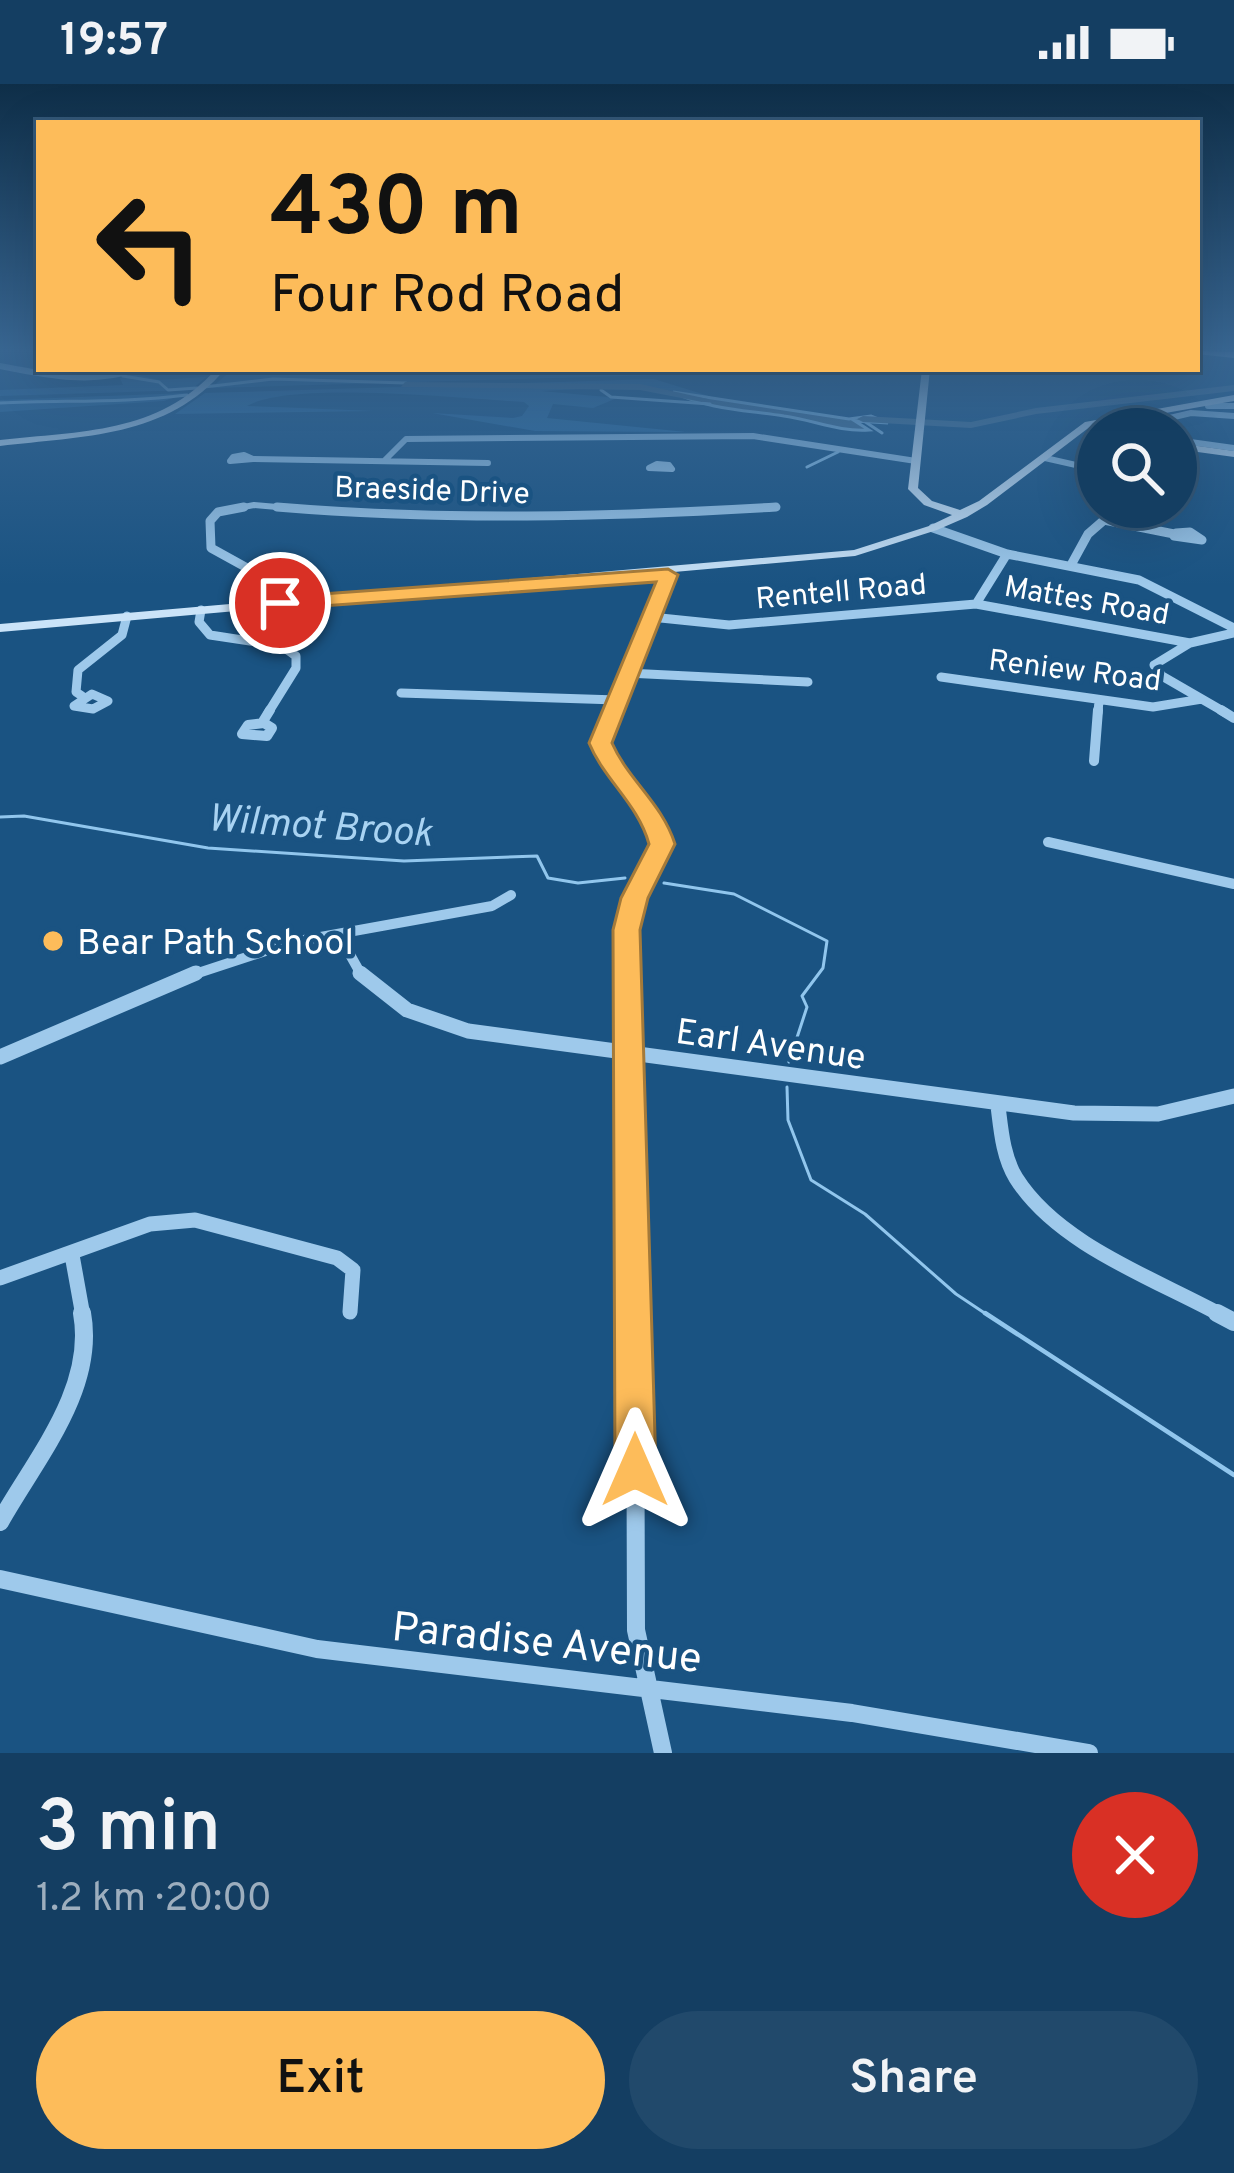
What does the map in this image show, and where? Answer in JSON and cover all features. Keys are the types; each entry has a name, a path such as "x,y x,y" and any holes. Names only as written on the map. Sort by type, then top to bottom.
{"main road":[{"path":"0,443 95,429"},
{"path":"919,429 916,496 963,515"},
{"path":"0,628 840,556 963,515 1077,433"},
{"path":"1197,446 1234,451"}],"street":[{"path":"385,460 398,443 421,436 657,436 779,437 916,461"},
{"path":"657,436 660,464"},
{"path":"1045,458 1077,465"},
{"path":"252,459 488,463"},
{"name":"Braeside Drive","path":"280,603 260,575 211,548 210,520 218,512 254,505 394,517 569,519 776,506"},
{"path":"933,528 1007,554 1139,580 1234,631"},
{"path":"1071,565 1095,528"},
{"path":"1144,528 1174,534"},
{"name":"Rentell Road","path":"651,616 729,625 976,604 1007,554"},
{"path":"663,1753 636,1630 635,1229 627,1052 629,914 662,844 654,816 601,749 667,572"},
{"name":"Mattes Road","path":"976,604 1190,643"},
{"path":"201,610 199,622 210,635 282,646 296,656 296,668 262,723"},
{"path":"82,696 76,692 78,670 122,634 127,616"},
{"path":"1234,631 1190,643 1154,665 1162,676 1234,718"},
{"path":"627,673 808,682"},
{"name":"Reniew Road","path":"941,677 1166,707 1202,699"},
{"path":"401,693 617,700"},
{"path":"1094,761 1099,700"},
{"path":"1048,842 1234,884"},
{"path":"0,1057 55,1040 209,969 265,949 491,906 511,895"},
{"name":"Earl Avenue","path":"339,935 349,962 376,994 412,1017 468,1031 998,1106 1158,1114 1234,1096"},
{"path":"998,1106 1002,1148 1018,1183 1048,1215 1234,1322"},
{"path":"0,1278 149,1223 195,1220 337,1258 353,1270 350,1312"},
{"path":"0,1522 81,1379 87,1340 72,1255"},
{"name":"Paradise Avenue","path":"0,1579 317,1649 940,1726 1089,1753"}],"shaded area":[{"path":"523,429 686,432 535,431"}],"waterway":[{"path":"876,429 882,433"},
{"path":"807,467 838,452"},
{"name":"Wilmot Brook","path":"0,817 24,816 208,848 404,861 537,856 548,878 578,883 625,878"},
{"name":"Wilmot Brook","path":"664,883 734,894 827,941 823,968 802,996 807,1007 789,1062"},
{"name":"Wilmot Brook","path":"787,1087 788,1120 811,1180 865,1214 956,1294 989,1316"},
{"name":"Wilmot Brook","path":"985,1313 1234,1475"}],"place":[{"name":"Bear Path School","path":"53,941"}],"route":[{"path":"280,603 667,572 666,585 601,736 604,757 654,816 662,835 660,854 635,898 626,930 635,1229 635,1470"}]}
